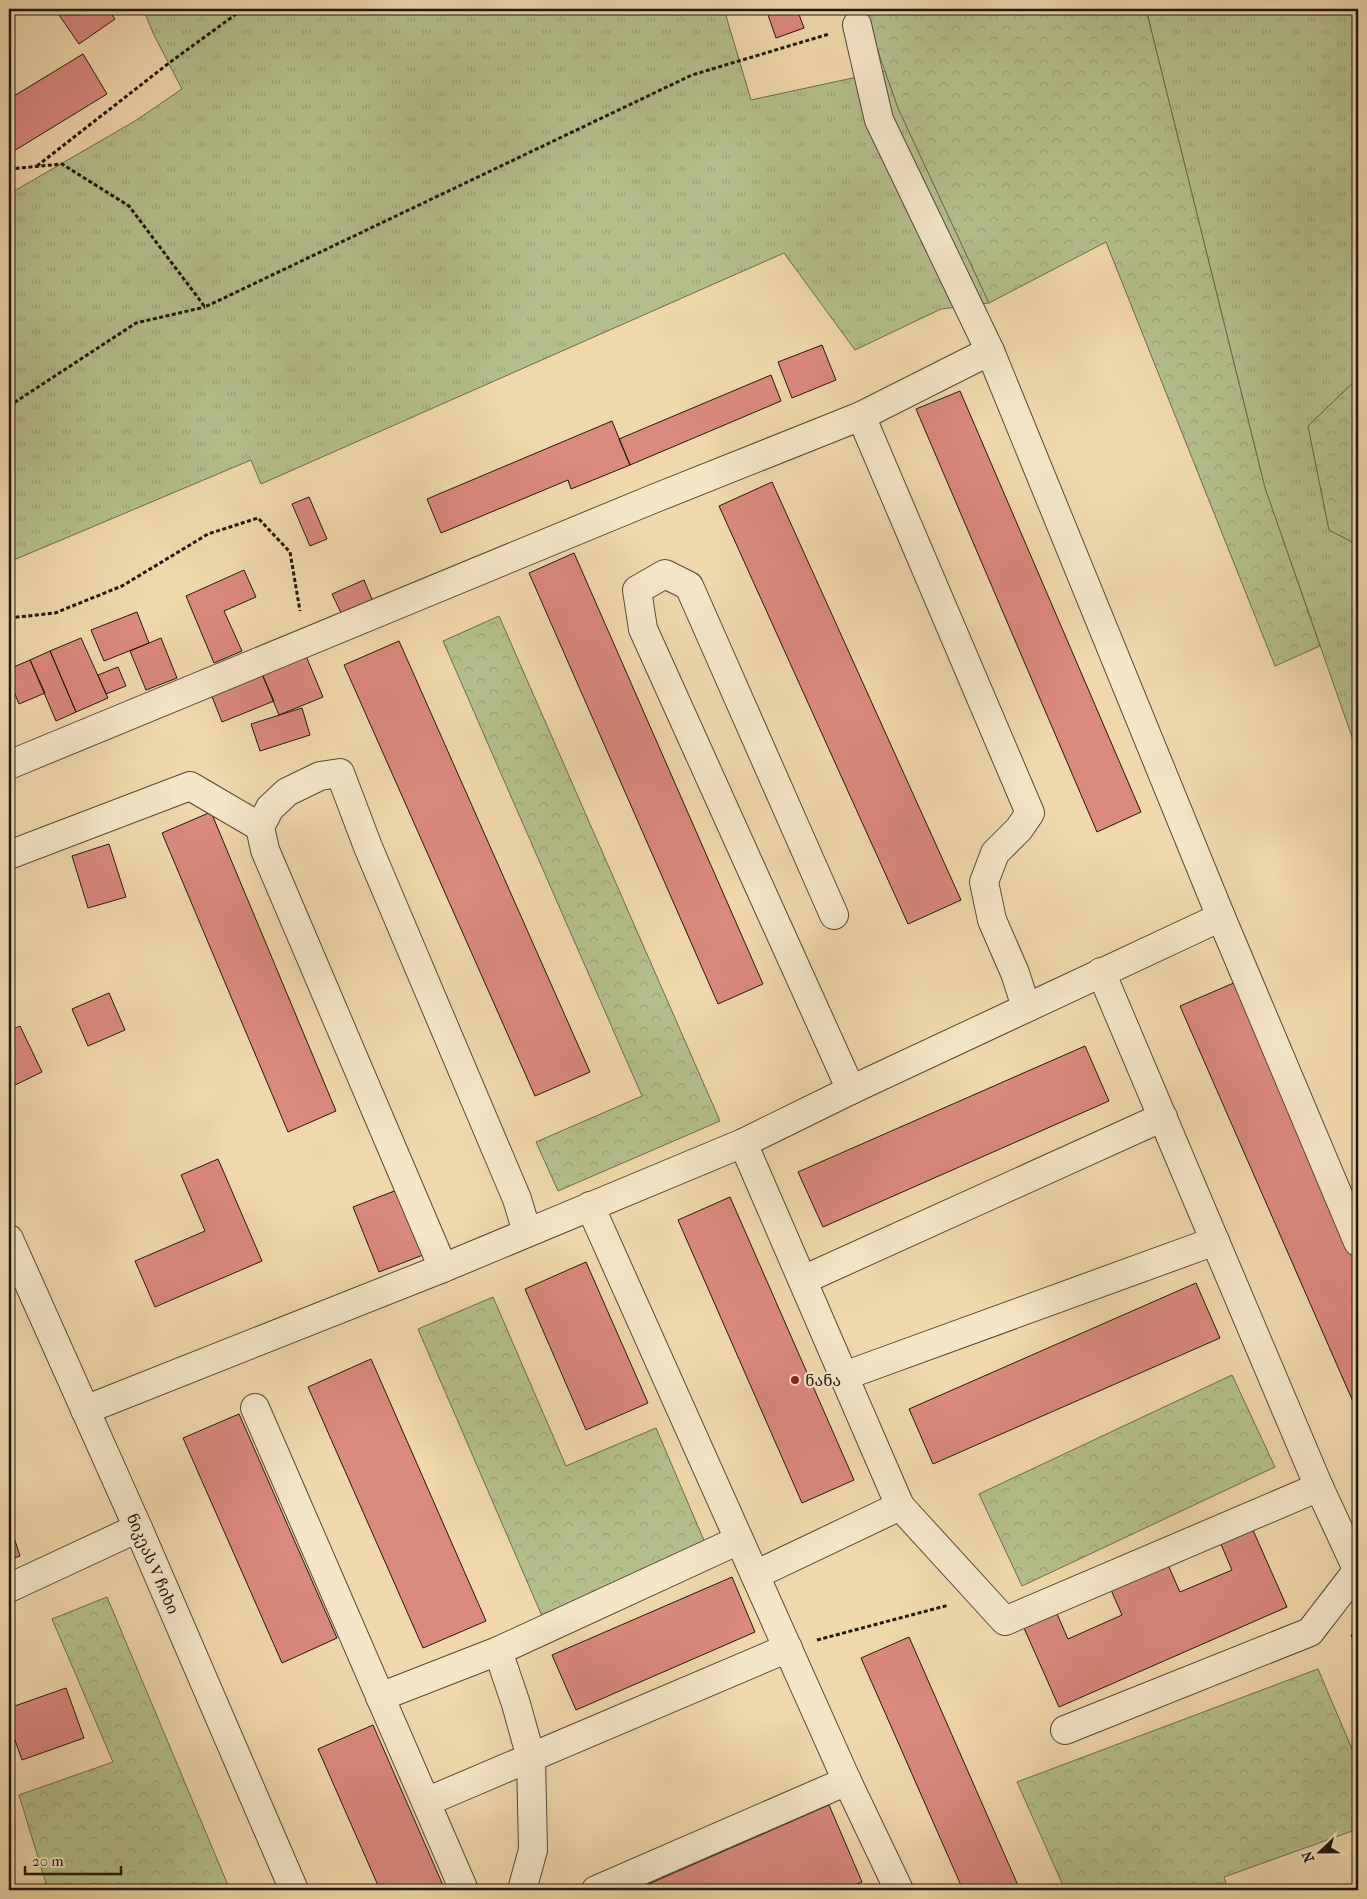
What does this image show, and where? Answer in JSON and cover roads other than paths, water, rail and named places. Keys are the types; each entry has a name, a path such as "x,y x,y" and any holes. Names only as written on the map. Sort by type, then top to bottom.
{"street":[{"path":"857,25 879,120 990,351 1220,917 1358,1242"},
{"path":"9,765 861,416 990,351"},
{"path":"861,416 1030,813 1019,829 995,853 984,882 992,920 1016,973 1026,1008"},
{"path":"834,915 689,586 665,574 637,590 643,628 851,1090"},
{"path":"443,1268 265,850 260,827 270,808 287,792 320,776 340,773 368,847 517,1199 527,1232"},
{"path":"9,855 190,786 260,827"},
{"path":"85,1410 443,1268 743,1143 851,1090 1220,917"},
{"path":"1065,1730 1310,1632 1358,1571 1319,1487 1101,972"},
{"path":"803,1280 1163,1117"},
{"path":"743,1143 900,1506 1005,1621 1319,1487"},
{"path":"590,1206 847,1781 899,1890"},
{"name":"ნიკეას V ჩიხი","path":"9,1239 138,1528 294,1890"},
{"path":"844,1376 1215,1241"},
{"path":"255,1408 464,1890"},
{"path":"755,1575 900,1506"},
{"path":"9,1588 138,1528"},
{"path":"380,1697 498,1651 739,1540"},
{"path":"426,1802 788,1648"},
{"path":"498,1651 516,1704 531,1758 532,1850 522,1890"},
{"path":"596,1890 847,1781"}],"place":[{"name":"ნანა","path":"795,1380"}]}
